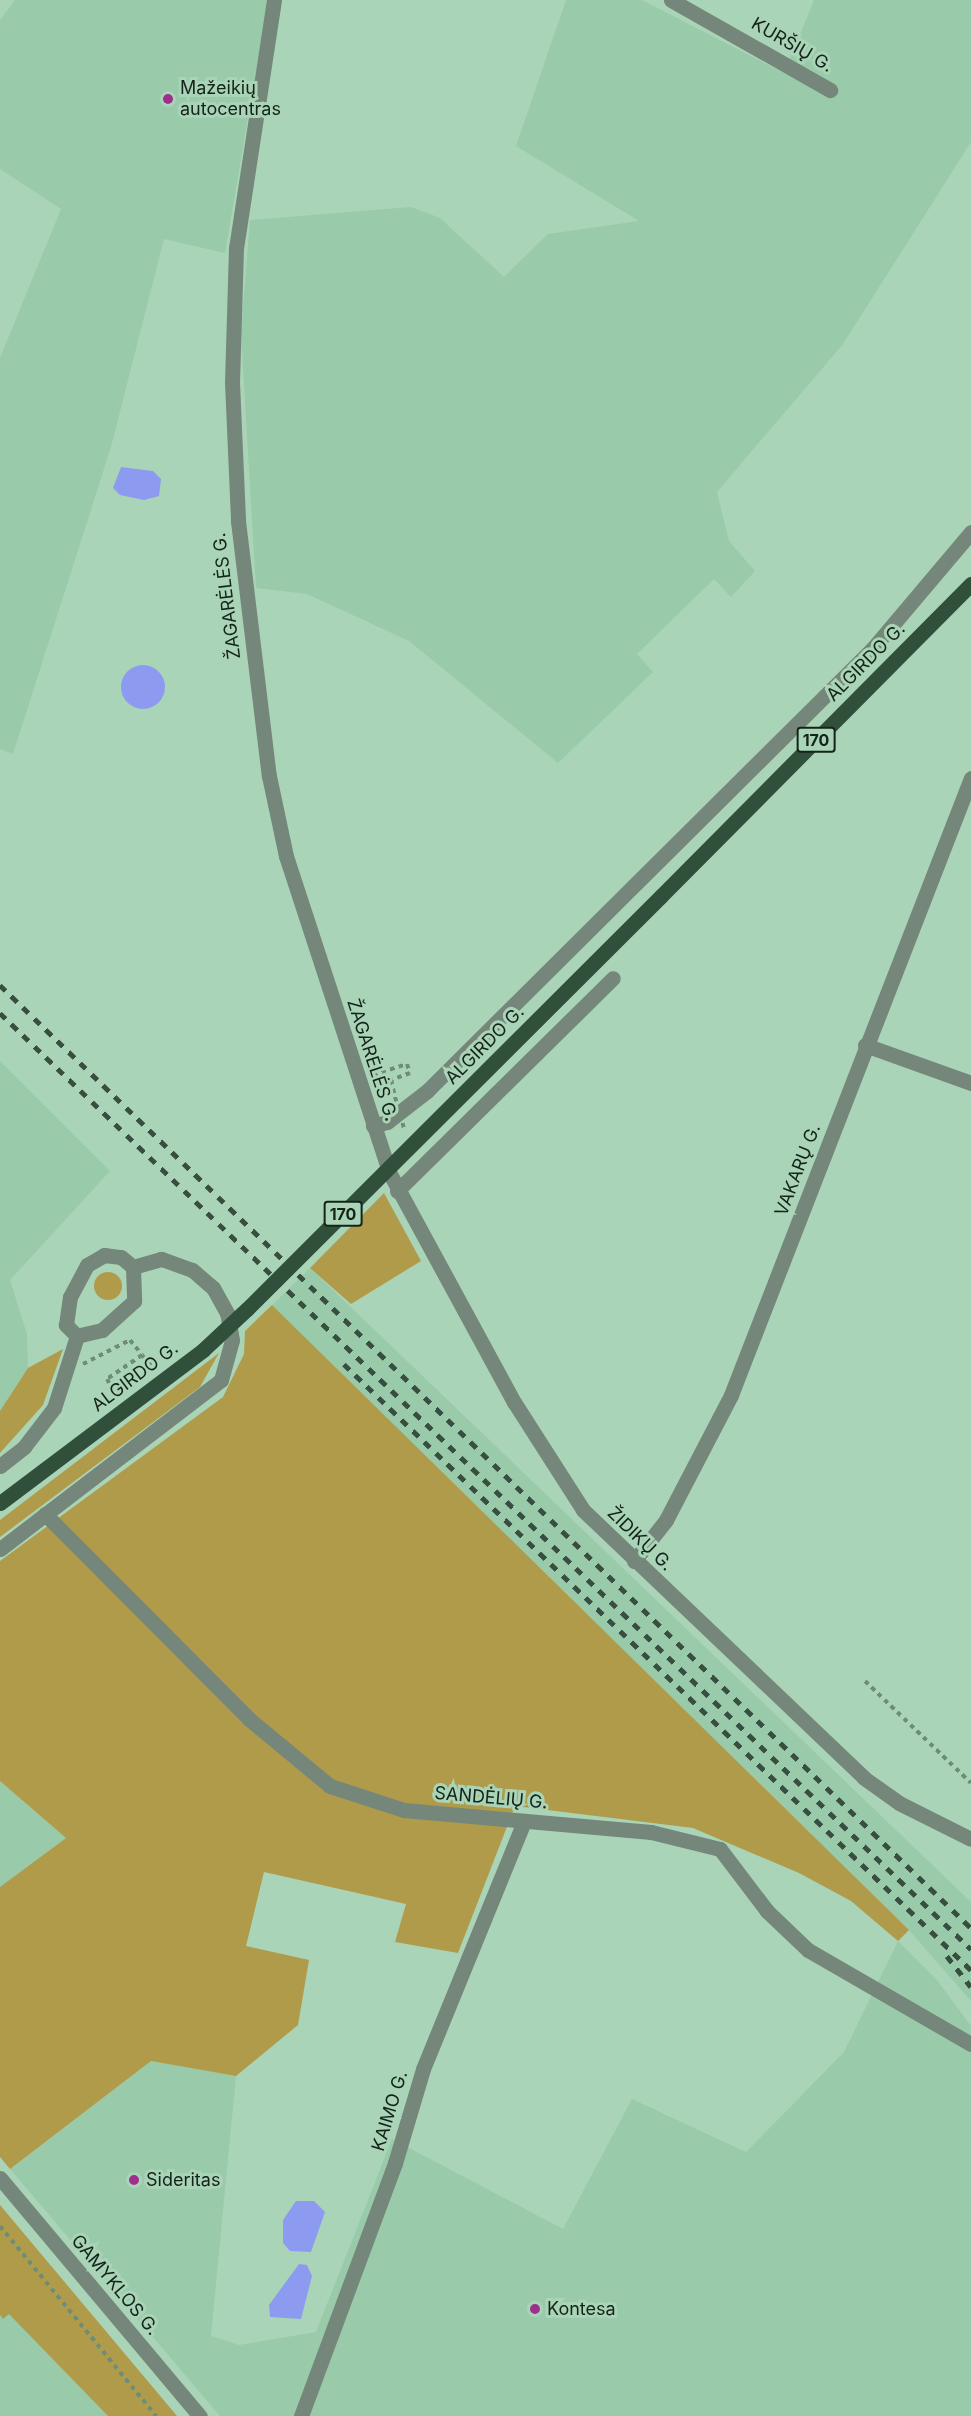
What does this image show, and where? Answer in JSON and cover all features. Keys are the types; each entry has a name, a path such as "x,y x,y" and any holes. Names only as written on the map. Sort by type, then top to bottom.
{"main road":[{"name":"ALGIRDO G.","path":"0,1503 203,1350 248,1309 971,584"}],"street":[{"name":"ŽAGARĖLĖS G.","path":"274,0 236,248 232,382 238,521 269,776 286,856 389,1172"},
{"name":"KURŠIŲ G.","path":"671,0 830,90"},
{"path":"373,1125 404,1110 460,1058 873,648 971,532"},
{"name":"VAKARŲ G.","path":"634,1561 666,1520 730,1395 971,778"},
{"path":"397,1191 613,978"},
{"path":"865,1045 971,1083"},
{"name":"ŽIDIKŲ G.","path":"389,1172 397,1191 514,1402 583,1510 864,1778 908,1808 971,1839"},
{"path":"0,1549 221,1380 228,1362 232,1340 227,1313 213,1288 192,1270 161,1259 133,1267 112,1255 87,1265 67,1308 66,1325 77,1336"},
{"path":"77,1336 102,1330 128,1310 138,1289 133,1267"},
{"path":"0,1466 24,1448 54,1408 77,1336"},
{"name":"SANDĖLIŲ G.","path":"45,1514 249,1719 330,1786 404,1810 651,1832 720,1849 767,1911 808,1950 971,2044"},
{"name":"KAIMO G.","path":"301,2416 395,2163 423,2069 524,1821"},
{"name":"GAMYKLOS G.","path":"0,2178 200,2416"}],"path":[{"path":"375,1074 407,1064 410,1073 391,1080 405,1133"},
{"path":"136,1359 107,1379 112,1388 131,1375 136,1384"},
{"path":"865,1681 971,1783"},
{"path":"0,2226 156,2416"}],"shaded area":[{"path":"15,0 268,0 225,253 164,239 111,447 13,754 0,749 0,358 61,209 0,169 0,20"},
{"path":"566,0 642,0 784,73 814,0 971,0 971,142 843,344 717,492 729,541 755,571 731,597 714,579 637,654 653,672 558,763 409,641 307,594 256,588 241,333 250,220 411,207 440,218 504,277 548,234 639,221 516,146"},
{"path":"0,1061 110,1171 10,1280 27,1334 28,1368 0,1411"},
{"path":"384,1193 421,1261 351,1304 310,1268"},
{"path":"310,1268 971,1902 971,2001 909,1930 272,1305"},
{"path":"108,1272 118,1276 122,1286 118,1296 108,1300 98,1296 94,1286 98,1276"},
{"path":"272,1305 909,1930 898,1941 851,1901 799,1873 693,1828 515,1806 458,1953 395,1942 406,1904 264,1872 246,1946 309,1960 298,2025 236,2076 151,2061 10,2169 0,2157 0,1887 66,1838 0,1781 0,1561 223,1397 244,1354 245,1331"},
{"path":"63,1349 43,1405 0,1453 0,1411 28,1368"},
{"path":"219,1353 200,1387 0,1537 0,1520"},
{"path":"0,1781 66,1838 0,1887"},
{"path":"898,1941 937,1980 971,2026 971,2416 220,2416 10,2169 151,2061 236,2076 211,2336 239,2345 316,2332 392,2139 563,2229 632,2099 746,2152 844,2052"},
{"path":"0,2205 177,2416 108,2416 9,2314 3,2319 0,2315"},
{"path":"9,2313 108,2416 0,2416 0,2315 3,2319"}],"water":[{"path":"121,467 153,471 161,479 159,496 144,500 120,495 113,488"},
{"path":"143,665 158,672 165,687 158,702 143,709 128,702 121,687 128,672"},
{"path":"296,2201 314,2201 325,2212 311,2252 290,2251 283,2243 283,2220"},
{"path":"299,2264 307,2265 312,2276 301,2319 270,2317 269,2305"}],"railway":[{"path":"0,985 971,1928"},
{"path":"0,1013 971,1949"},
{"path":"344,1364 971,1970"},
{"path":"947,1956 971,1987"}],"place":[{"name":"Mažeikių autocentras","path":"168,99"},
{"name":"Sideritas","path":"134,2180"},
{"name":"Kontesa","path":"535,2309"}]}
